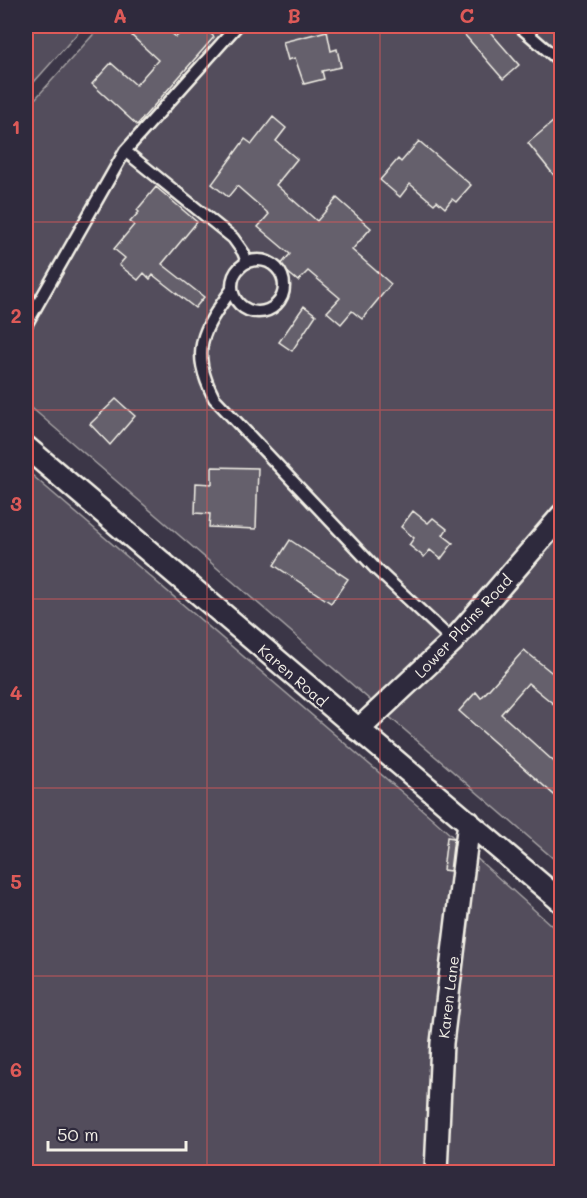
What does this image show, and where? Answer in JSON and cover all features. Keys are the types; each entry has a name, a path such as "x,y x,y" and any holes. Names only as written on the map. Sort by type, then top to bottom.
{"street":[{"name":"Karen Road","path":"26,447 561,902"},
{"name":"Lower Plains Road","path":"358,730 453,640 561,515"},
{"name":"Karen Lane","path":"436,1173 442,1043 469,822"}],"lane":[{"path":"26,324 125,151 237,26"},
{"path":"519,26 561,63"},
{"path":"125,151 232,238 243,252 247,262"},
{"path":"232,289 239,305 256,313 265,312 276,305 282,298 284,289 282,276 277,268 261,260 247,262 234,275 232,289 206,324 200,351 205,380 214,398 376,568 453,640"}],"shaded area":[{"path":"26,26 84,26 26,91"},
{"path":"101,26 561,26 561,865 26,403 26,109"},
{"path":"26,470 432,818 561,934 561,1172 26,1172"}],"building":[{"path":"142,26 163,26 176,37 187,26 219,26 211,34 214,37 137,125 92,84 111,63 136,85 158,60 132,36"},
{"path":"457,26 485,26 519,65 503,79"},
{"path":"327,31 331,51 337,49 341,67 322,71 324,79 304,84 295,58 288,60 283,42"},
{"path":"273,117 286,128 276,141 297,159 276,185 317,221 337,198 371,228 352,250 391,284 362,319 352,311 341,324 327,312 340,298 308,271 298,281 280,266 290,254 258,227 269,214 237,186 228,197 212,184 245,139 252,144"},
{"path":"554,121 561,130 561,184 528,143"},
{"path":"419,141 471,185 456,202 452,199 445,208 437,201 434,204 410,184 400,197 380,180 398,159 401,162"},
{"path":"156,187 197,222 162,264 204,297 195,308 153,275 150,279 144,273 138,280 119,265 125,258 114,249 134,225 130,222"},
{"path":"304,306 316,315 292,351 279,342"},
{"path":"116,399 135,416 110,445 90,424"},
{"path":"212,467 258,468 256,529 209,527 210,514 195,513 196,483 212,484"},
{"path":"413,511 428,523 433,518 447,529 443,535 453,543 441,559 430,550 424,557 409,545 414,538 401,527"},
{"path":"290,540 348,579 331,603 274,565"},
{"path":"524,650 561,680 561,710 528,683 501,714 561,768 561,801 459,711 476,692 481,698"},
{"path":"447,837 454,838 450,871 443,870"}]}
